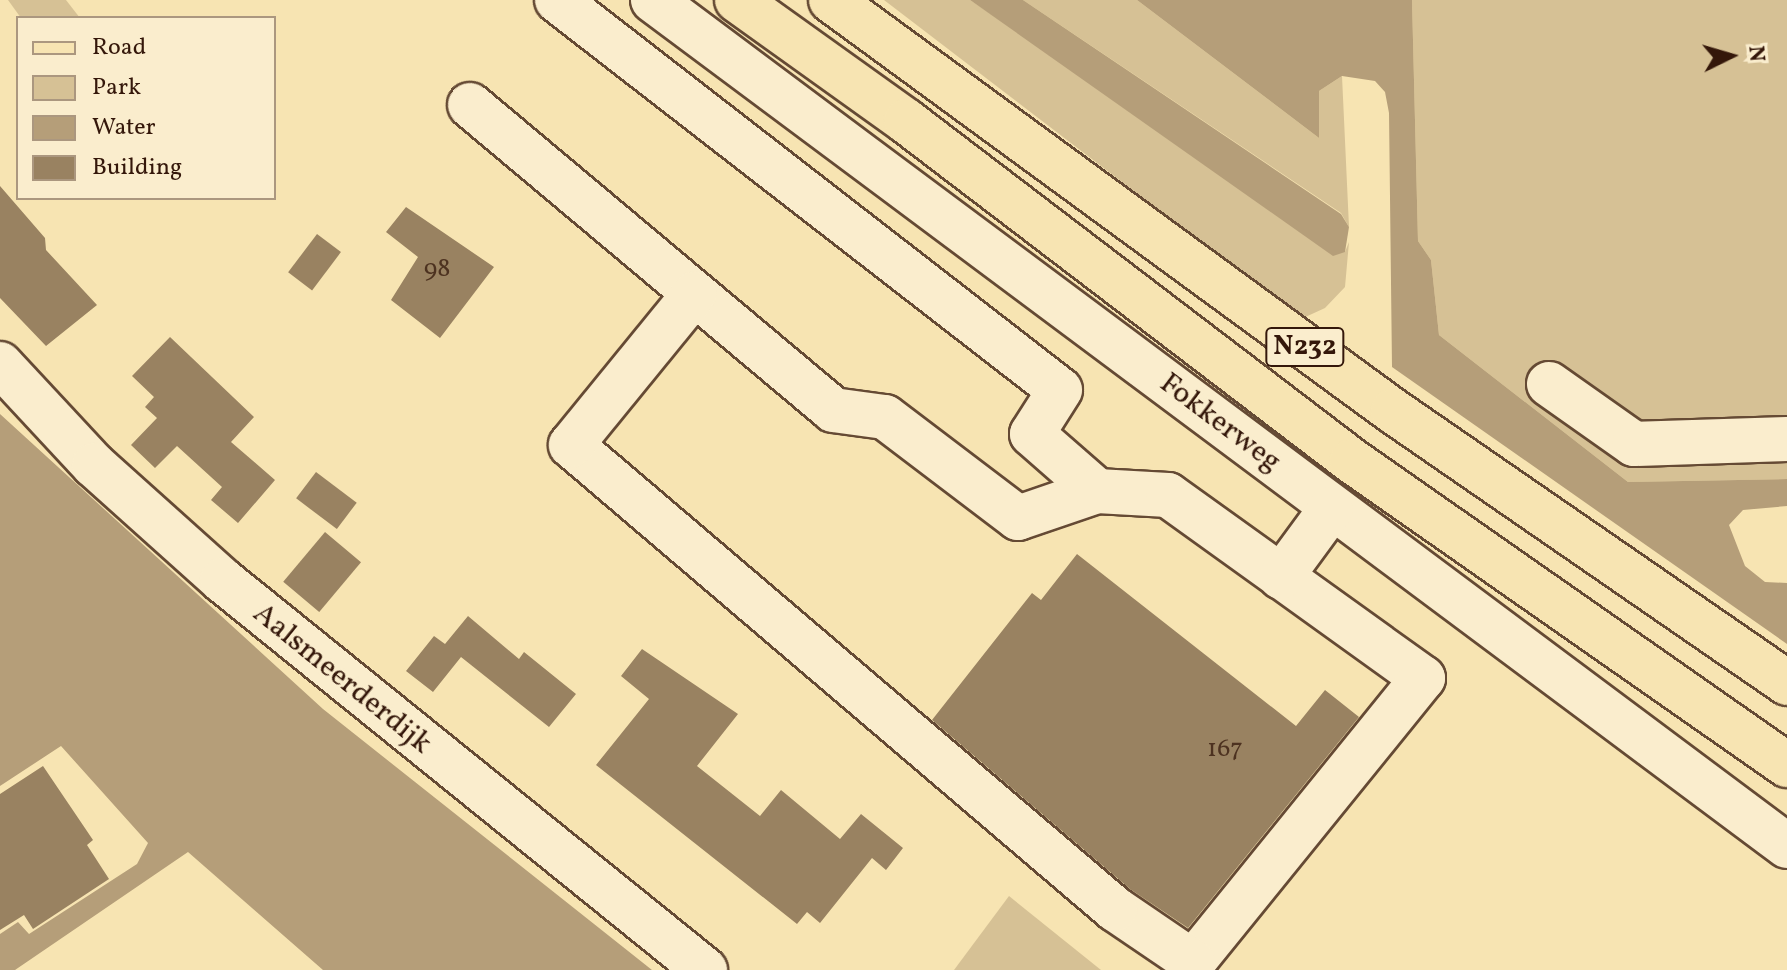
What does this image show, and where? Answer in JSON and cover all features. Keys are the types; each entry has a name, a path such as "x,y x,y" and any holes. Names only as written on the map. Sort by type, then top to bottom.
{"main road":[{"name":"Fokkerweg","path":"737,0 1352,461 1787,765"},
{"name":"N232","path":"831,0 1393,411 1787,683"}],"street":[{"path":"557,0 1060,390 1032,434 1097,491"},
{"name":"Fokkerweg","path":"653,0 884,167 1331,509 1787,846"},
{"path":"470,105 833,410 885,417 1018,518 1097,491 1168,495 1423,678 1193,962 1115,909 571,445 694,294"},
{"name":"Aalsmeerderdijk","path":"0,364 94,465 222,580 705,970"},
{"path":"1549,384 1634,444 1787,439"},
{"path":"1281,577 1331,509"}],"green space":[{"path":"8,0 66,0 78,16 20,16"},
{"path":"884,0 970,0 1345,252 1349,242 1345,287 1325,308 1301,319"},
{"path":"1023,0 1137,0 1319,138 1319,91 1342,76 1349,227 1341,213"},
{"path":"1412,0 1787,0 1787,425 1597,437 1787,447 1787,479 1628,482 1439,335 1431,260 1418,241"},
{"path":"1009,896 1101,970 954,970"}],"water":[{"path":"970,0 1023,0 1341,214 1349,227 1345,252 1333,256"},
{"path":"1137,0 1412,0 1418,241 1431,260 1439,335 1628,482 1787,479 1787,506 1743,510 1729,525 1745,566 1765,582 1787,583 1787,644 1392,367 1389,113 1385,92 1375,81 1342,76 1319,91 1319,138"},
{"path":"0,414 323,709 652,970 323,970 188,852 15,970 0,970 0,934 18,922 29,934 137,864 148,843 61,746 0,786"}],"building":[{"path":"0,186 45,238 46,250 97,305 46,346 0,298"},
{"path":"406,207 494,267 440,338 391,300 418,257 386,232"},
{"path":"317,234 341,252 312,290 288,272"},
{"path":"170,337 254,417 231,442 275,480 238,523 211,500 222,487 177,446 155,468 131,445 157,418 145,407 154,397 132,376"},
{"path":"316,472 357,503 337,529 296,498"},
{"path":"325,532 361,562 319,612 283,582"},
{"path":"1077,554 1296,726 1325,690 1359,717 1188,928 1130,889 932,720 1032,593 1041,600"},
{"path":"468,616 519,659 524,652 576,694 549,727 461,657 433,692 406,671 434,636 445,644"},
{"path":"642,649 738,714 697,766 760,816 781,790 840,839 861,814 903,848 886,870 872,858 820,923 807,912 797,924 596,765 649,699 621,676"},
{"path":"43,766 93,840 87,845 109,879 33,929 24,915 0,930 0,794"}]}
